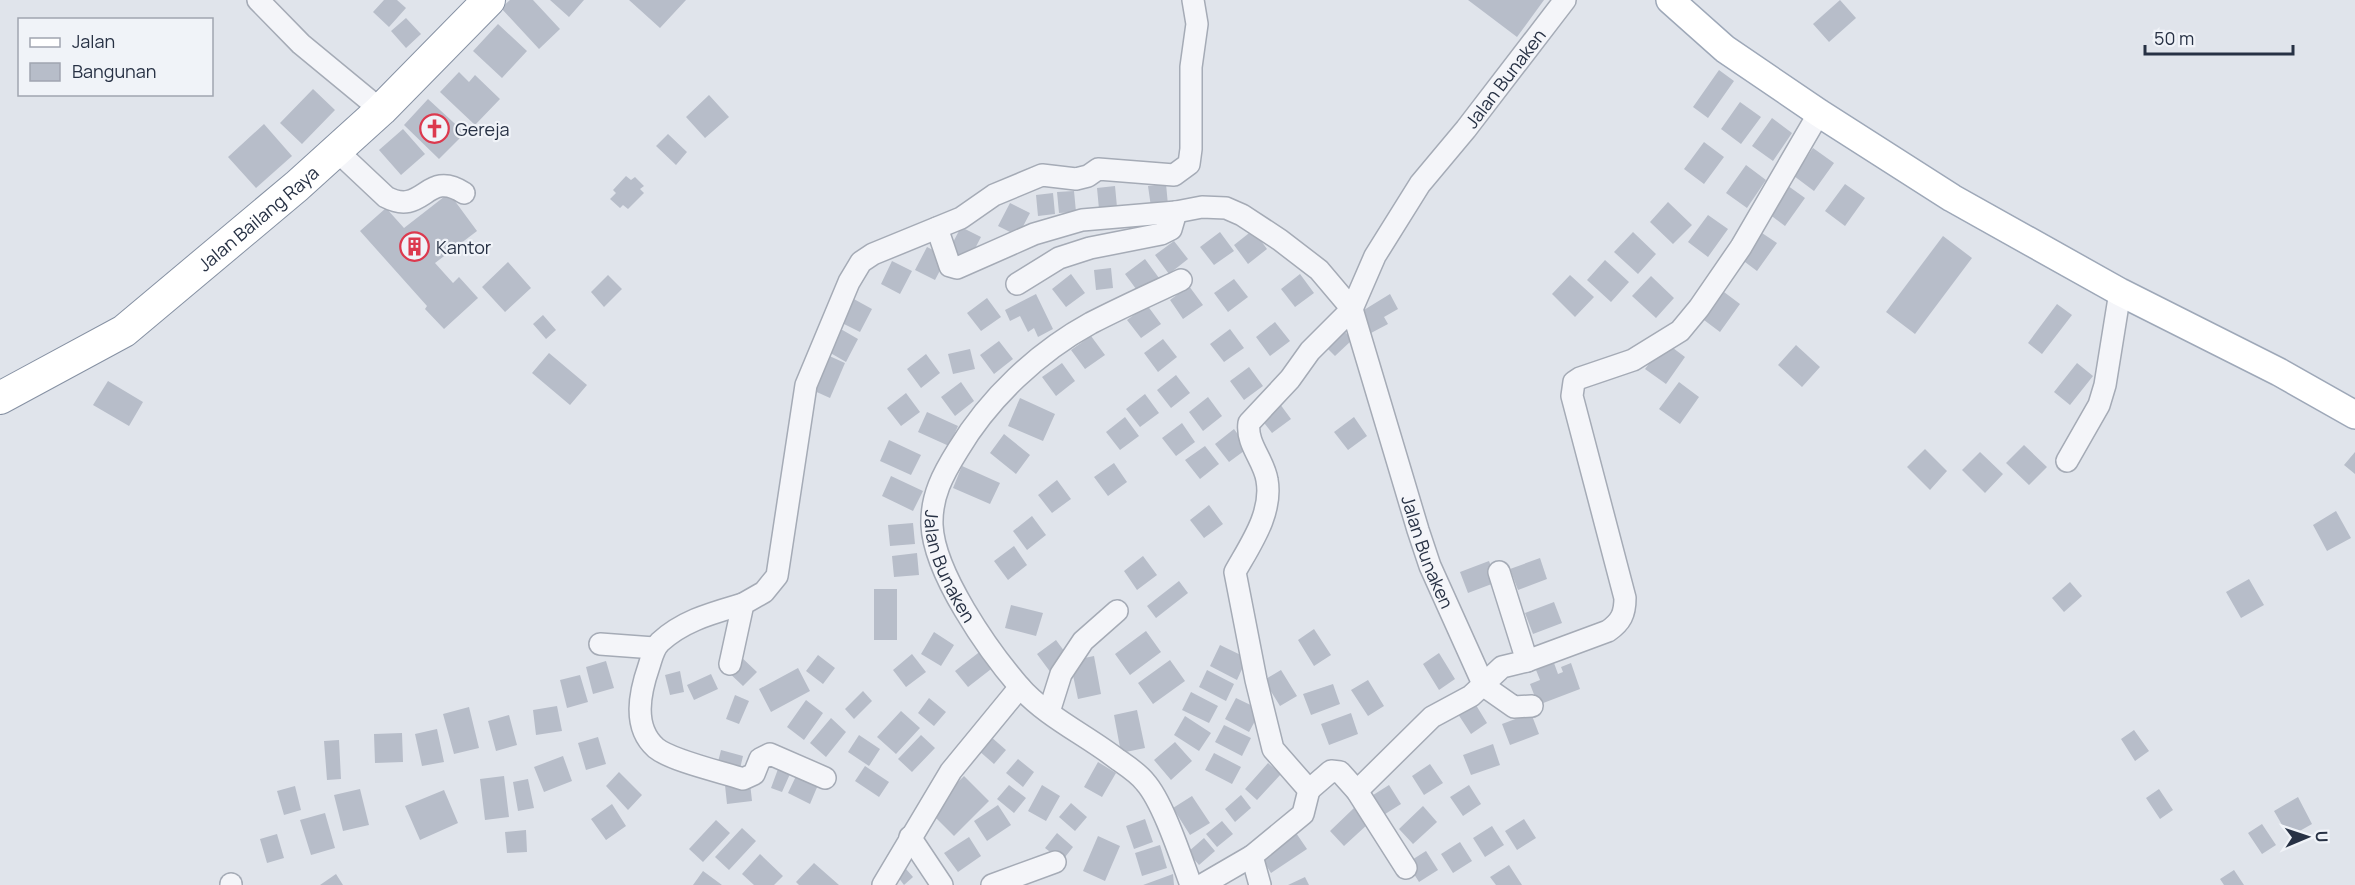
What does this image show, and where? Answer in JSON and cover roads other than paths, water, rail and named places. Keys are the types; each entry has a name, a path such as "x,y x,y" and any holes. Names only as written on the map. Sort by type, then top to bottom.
{"highway":[{"name":"Jalan Bailang Raya","path":"0,398 124,331 297,186 381,110 489,0"}],"main road":[{"path":"1670,0 1725,49 1952,198 2120,292 2279,372 2355,415"}],"street":[{"path":"258,0 301,44 381,110"},
{"path":"825,778 770,754 760,759 754,774 743,779 677,758 657,748 645,733 639,711 640,693 654,648 688,622 743,604 764,592 777,576 806,385 849,282 861,262 873,254 961,218 994,195 1041,175 1076,179 1088,176 1098,169 1174,175 1183,171 1189,164 1191,67 1197,24 1193,0"},
{"name":"Jalan Bunaken","path":"1309,790 1273,749 1256,680 1235,572 1261,526 1267,500 1267,480 1248,432 1249,423 1290,379 1310,351 1352,309 1375,256 1420,184 1466,129 1565,0"},
{"path":"1357,791 1432,717 1471,696 1502,668 1608,631 1619,624 1625,612 1624,598 1572,396 1574,382 1633,360 1680,331 1699,308 1741,247 1820,113"},
{"path":"336,150 386,197 395,202 408,203 432,187 441,185 453,185 464,193"},
{"path":"938,228 950,266 957,268 1034,234 1082,220 1176,212 1202,207 1226,208 1242,215 1280,240 1319,270 1352,309"},
{"path":"1017,284 1059,258 1090,248 1161,234 1171,229 1176,212"},
{"name":"Jalan Bunaken","path":"1181,280 1090,324 1054,347 983,411 946,470 934,496 932,526 943,566 975,626 1020,687 1049,712 1090,739 1146,782 1155,796 1191,885"},
{"path":"2067,461 2099,405 2105,385 2120,292"},
{"name":"Jalan Bunaken","path":"1352,309 1430,566 1484,686"},
{"path":"1499,572 1527,661"},
{"path":"730,663 743,604"},
{"path":"1049,712 1061,674 1083,640 1118,611"},
{"path":"600,644 654,648"},
{"path":"1484,686 1514,706 1532,706"},
{"path":"882,885 951,771 1020,687"},
{"path":"1202,885 1252,856 1303,813 1309,790 1331,771 1345,776 1357,791 1406,868"},
{"path":"910,837 942,885"},
{"path":"1252,856 1260,885"},
{"path":"992,885 1055,862"}],"place":[{"name":"Gereja","path":"434,129"},
{"name":"Kantor","path":"415,247"}]}
